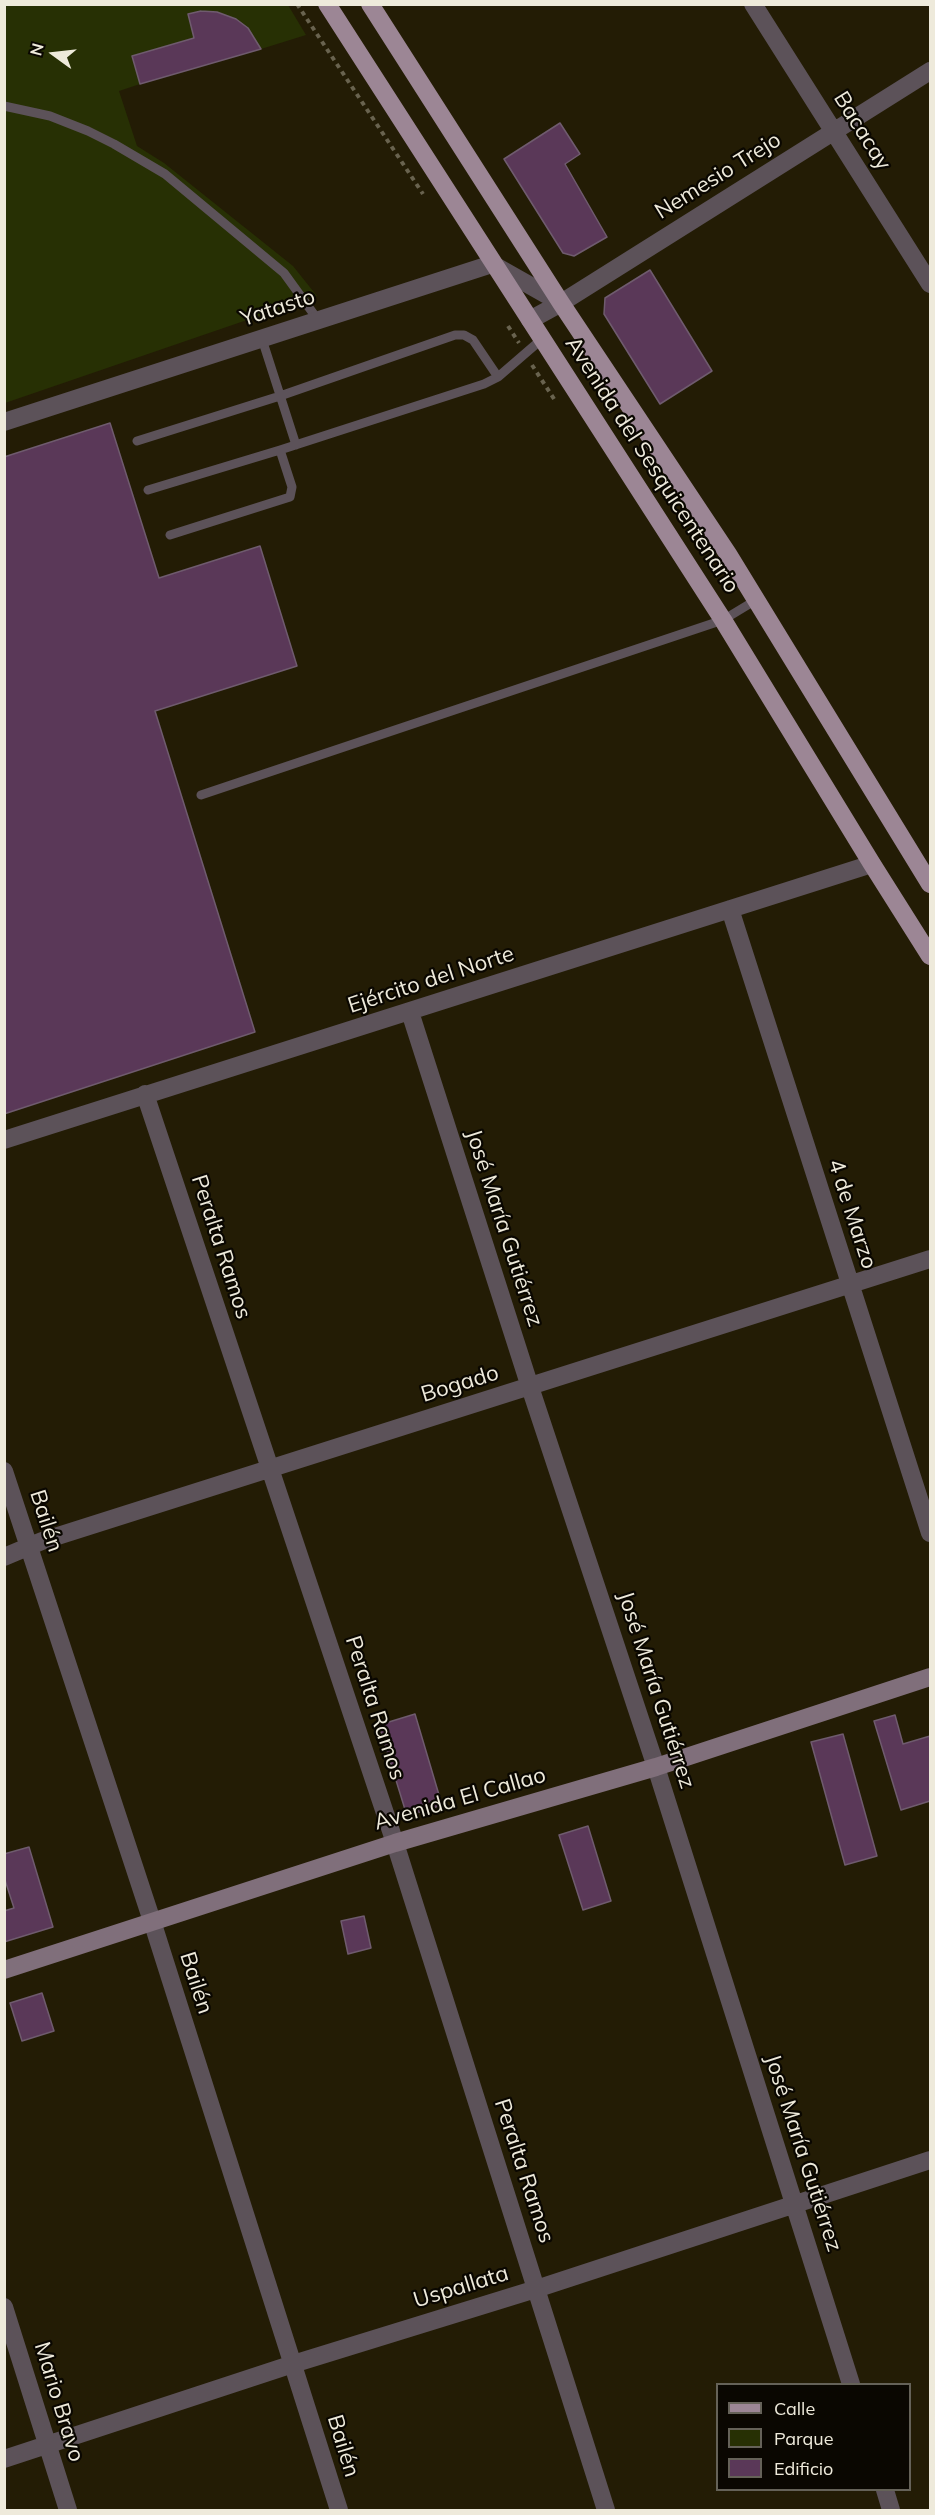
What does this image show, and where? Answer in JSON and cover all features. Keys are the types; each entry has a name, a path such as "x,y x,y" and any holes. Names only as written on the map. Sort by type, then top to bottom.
{"main road":[{"name":"Avenida del Sesquicentenario","path":"327,4 492,264 723,620 930,956"},
{"name":"Avenida del Sesquicentenario","path":"370,4 561,303 728,554 930,885"}],"street":[{"name":"Bacacay","path":"753,4 930,284"},
{"name":"Nemesio Trejo","path":"530,320 561,303 930,71"},
{"path":"492,264 561,303"},
{"name":"Yatasto","path":"4,422 492,264"},
{"name":"Ejército del Norte","path":"4,1140 872,864"},
{"name":"4 de Marzo","path":"730,909 930,1533"},
{"name":"José María Gutiérrez","path":"410,1012 530,1387 656,1767 850,2383"},
{"name":"Peralta Ramos","path":"145,1094 395,1843 606,2511"},
{"name":"Bogado","path":"4,1557 28,1546 270,1468 930,1259"},
{"name":"Bailén","path":"4,1471 152,1921 339,2511"},
{"name":"Avenida El Callao","path":"4,1970 395,1843 656,1767 930,1677"},
{"name":"Uspallata","path":"4,2459 930,2160"},
{"name":"Mario Bravo","path":"4,2307 68,2511"},
{"path":"885,2491 891,2511"}],"lane":[{"path":"4,106 50,116 88,131 165,174 284,273 318,320"},
{"path":"137,441 280,396 455,335 464,335 473,340 498,377"},
{"path":"262,339 296,445"},
{"path":"148,490 484,384 498,377 542,339"},
{"path":"170,535 290,497 292,487 280,450"},
{"path":"201,795 723,620 756,600"}],"path":[{"path":"297,4 428,201"},
{"path":"502,317 556,402"}],"green space":[{"path":"4,5 288,5 306,35 261,49 248,28 236,19 217,12 201,11 188,14 194,38 132,56 140,84 119,91 137,146 164,163 293,266 317,296 5,403"}],"building":[{"path":"201,11 217,12 236,19 248,28 261,49 140,84 132,56 194,38 188,14"},
{"path":"560,123 580,154 565,164 607,237 574,256 563,253 504,159"},
{"path":"650,270 712,371 660,404 604,314 605,298"},
{"path":"110,423 159,578 260,546 297,666 155,711 255,1032 4,1114 4,457"},
{"path":"415,1714 442,1805 407,1816 379,1725"},
{"path":"895,1715 903,1744 930,1736 930,1801 901,1810 874,1721"},
{"path":"843,1734 877,1856 845,1865 811,1742"},
{"path":"588,1826 611,1901 583,1910 559,1835"},
{"path":"29,1847 53,1927 4,1942 4,1911 14,1908 4,1877 4,1854"},
{"path":"364,1916 371,1948 348,1954 341,1921"},
{"path":"42,1993 54,2031 22,2041 10,2003"}]}
